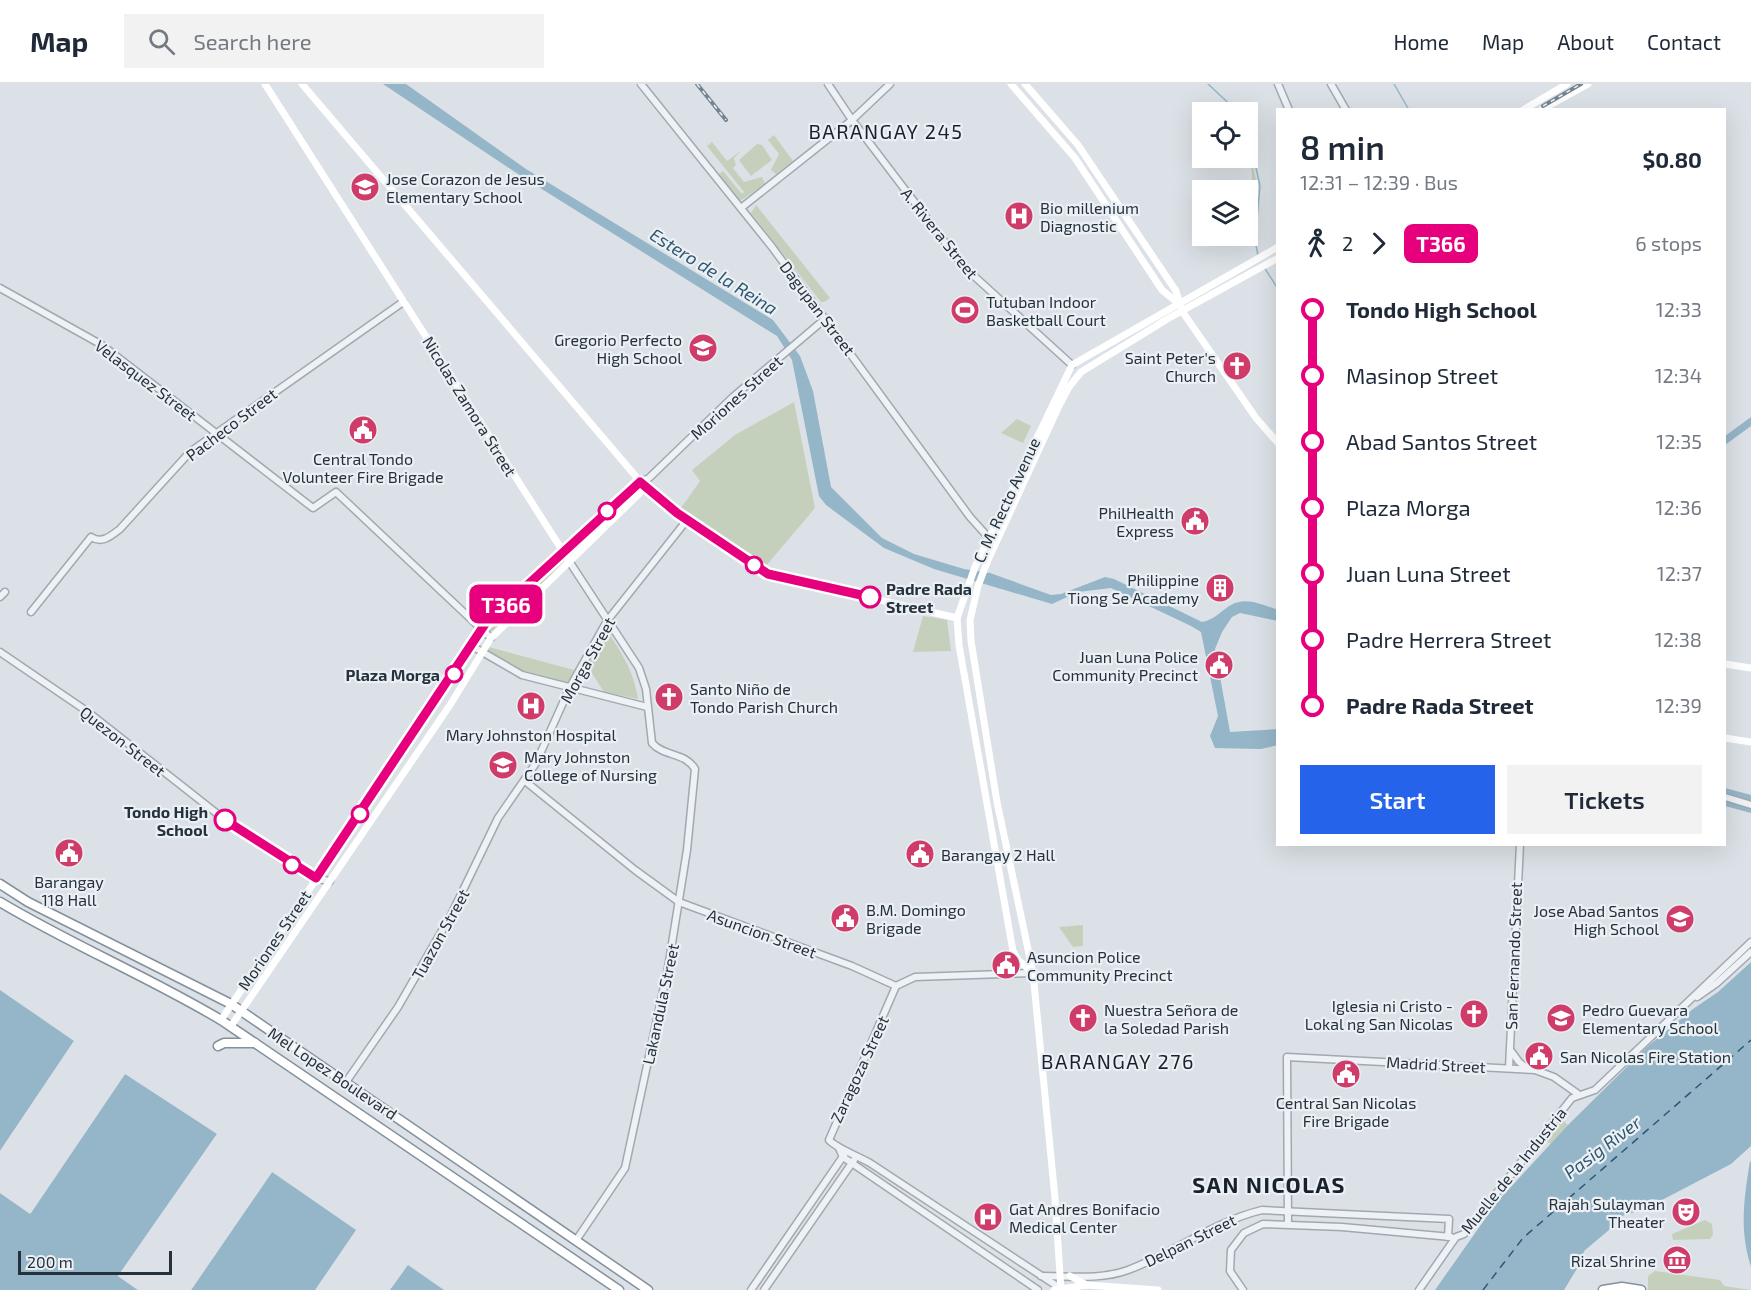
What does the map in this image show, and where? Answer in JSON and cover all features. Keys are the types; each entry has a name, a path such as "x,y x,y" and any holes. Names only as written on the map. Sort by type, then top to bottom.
{"highway":[{"name":"Mel Lopez Boulevard","path":"0,884 28,902 231,1004 577,1239 648,1290"},
{"name":"Mel Lopez Boulevard","path":"0,902 57,936 189,1001 231,1026 619,1290"},
{"path":"218,1046 225,1043 256,1043"},
{"path":"1603,1290 1622,1287 1641,1290"}],"main road":[{"name":"Nicolas Zamora Street","path":"265,84 569,561"},
{"path":"302,84 643,485 687,520 768,574 957,618"},
{"path":"1011,84 1075,158 1162,290 1178,303"},
{"path":"1025,84 1082,151 1176,291 1182,311 1276,440"},
{"path":"1526,108 1567,84"},
{"path":"1545,108 1588,84"},
{"path":"1072,365 1276,248"},
{"name":"C. M. Recto Avenue","path":"1058,1289 1055,1198 1033,973 997,802 971,641 970,620 984,571 1058,408 1074,380 1086,368 1276,259"},
{"name":"C. M. Recto Avenue","path":"1013,951 964,674 957,618 988,537 1072,365"},
{"path":"1251,408 1276,434"},
{"name":"Moriones Street","path":"221,1020 481,630 562,552 643,485"},
{"name":"Moriones Street","path":"231,1026 450,705 490,638 643,485"},
{"path":"1726,664 1751,668"},
{"path":"1726,738 1751,742"},
{"path":"1013,951 1020,955 1026,948"},
{"path":"1013,951 1018,960 1033,973"},
{"path":"1070,1276 1088,1284"},
{"path":"1058,1289 1088,1284 1158,1290"}],"street":[{"name":"Dagupan Street","path":"641,84 826,318 970,517 988,537"},
{"name":"A. Rivera Street","path":"828,84 852,120 968,271 1072,365"},
{"path":"741,208 852,120 890,84"},
{"path":"1278,84 1288,108"},
{"path":"1331,84 1345,108"},
{"name":"Velasquez Street","path":"0,288 102,345 313,508 336,492 481,630"},
{"name":"Pacheco Street","path":"31,612 91,537 95,540 108,539 120,529 190,452 403,302"},
{"name":"Moriones Street","path":"643,485 733,396 826,318"},
{"name":"Morga Street","path":"525,781 570,687 607,621 687,520"},
{"name":"Nicolas Zamora Street","path":"569,561 639,668 646,689 650,737 656,747 684,757"},
{"path":"481,630 490,638"},
{"path":"472,646 512,671 647,707"},
{"name":"Quezon Street","path":"0,652 88,712 243,834 316,878 330,881"},
{"name":"Lakandula Street","path":"577,1239 625,1168 668,968 679,902 695,769 684,757"},
{"name":"Asuncion Street","path":"525,781 679,902 852,966 896,986"},
{"name":"Tuazon Street","path":"346,1082 407,992 451,915 498,818 525,781"},
{"path":"1726,796 1751,805"},
{"name":"San Fernando Street","path":"1509,1068 1520,846"},
{"name":"Muelle de la Industria","path":"1419,1290 1456,1237 1464,1234 1568,1102 1578,1094 1595,1090 1751,942"},
{"path":"1681,1007 1717,983 1751,952"},
{"path":"896,986 915,977 1033,973"},
{"name":"Zaragoza Street","path":"852,1163 843,1157 838,1148 830,1142 829,1136 896,986"},
{"path":"1510,1047 1515,1058 1529,1069"},
{"name":"Madrid Street","path":"1288,1210 1287,1057 1529,1069 1545,1072 1578,1094"},
{"name":"Zaragoza Street","path":"838,1148 857,1155"},
{"name":"Zaragoza Street","path":"751,1290 848,1150"},
{"path":"764,1290 857,1155 1058,1289"},
{"path":"852,1163 1038,1290"},
{"name":"Delpan Street","path":"1041,1276 1101,1276 1128,1270 1234,1216 1262,1210 1449,1219 1448,1237"},
{"path":"1288,1210 1288,1224"},
{"path":"946,1228 953,1218"},
{"name":"Delpan Street","path":"1243,1290 1235,1281 1229,1266 1233,1245 1244,1233 1257,1226 1288,1224 1456,1237"},
{"path":"992,1258 998,1248"}],"green space":[{"path":"774,135 793,161 776,174 771,170 779,154 768,140"},
{"path":"712,142 727,161 742,150 734,158 736,165 733,168 744,182 762,177 765,184 740,201 719,174 723,171 742,194 744,192 707,146"},
{"path":"757,144 762,145 772,160 751,176 739,160"},
{"path":"1251,168 1254,168 1256,180 1252,180"},
{"path":"756,205 830,298 821,302 751,213"},
{"path":"794,402 815,508 765,567 681,508 700,481 692,470 735,435"},
{"path":"1017,419 1031,426 1023,443 1001,433"},
{"path":"561,557 565,563 493,631 488,632 487,627"},
{"path":"923,616 947,620 951,651 913,652"},
{"path":"606,629 630,671 638,699 604,692 586,664"},
{"name":"Plaza Morga","path":"489,647 574,670 567,684 526,673 486,652"},
{"path":"1083,925 1083,946 1073,947 1059,927"},
{"path":"1560,1118 1568,1125 1551,1144 1541,1139"},
{"path":"1705,1220 1712,1224 1713,1235 1710,1239 1673,1240 1672,1234"},
{"path":"1655,1271 1720,1280 1724,1286 1751,1290 1648,1290 1648,1276"}],"water":[{"path":"383,84 406,84 526,169 773,320 800,356 813,391 831,487 882,538 914,554 964,569 990,573 1051,595 1061,594 1105,577 1114,579 1202,622 1236,602 1254,602 1276,609 1276,621 1240,613 1232,617 1215,649 1230,732 1276,729 1276,745 1261,749 1215,748 1210,736 1218,716 1201,632 1191,626 1111,588 1078,592 1052,604 934,569 884,548 826,505 819,496 792,360 777,336 521,176"},
{"path":"1751,417 1751,426 1726,444 1726,435"},
{"path":"1726,788 1751,795 1751,813 1726,806"},
{"name":"Pasig River","path":"1751,962 1751,1146 1731,1164 1660,1201 1650,1200 1644,1203 1638,1211 1612,1219 1609,1230 1584,1251 1581,1262 1564,1290 1435,1290 1497,1202 1568,1125 1647,1047 1693,1009 1718,992"},
{"path":"0,990 74,1041 0,1151"},
{"path":"125,1074 217,1134 118,1276 138,1290 0,1290 0,1193 31,1213"},
{"path":"1751,1162 1751,1267 1744,1227"},
{"path":"272,1172 356,1230 315,1290 191,1290"},
{"path":"408,1265 444,1290 390,1290"}],"pier":[{"path":"74,1041 77,1042 0,1154 0,1151"},
{"path":"123,1073 125,1074 30,1214 0,1193 0,1190 30,1209"},
{"path":"217,1134 220,1136 122,1275 141,1290 138,1290 118,1276"},
{"path":"270,1170 272,1172 191,1290 188,1290"}],"waterway":[{"path":"1208,84 1227,102"},
{"path":"1394,84 1408,108"},
{"path":"1256,168 1260,186 1255,241 1258,255"},
{"path":"1264,267 1276,286"}],"ferry route":[{"path":"1483,1290 1523,1238 1751,1040"}],"railway":[{"path":"697,84 726,120"},
{"path":"1543,106 1581,84"}],"bus line":[{"name":"T366","path":"225,820 311,878 316,878 440,696 485,624 640,482 650,493 677,513 768,574 870,597"}],"place":[{"name":"Jose Corazon de Jesus Elementary School","path":"365,187"},
{"name":"Bio millenium Diagnostic","path":"1019,216"},
{"name":"Tutuban Indoor Basketball Court","path":"965,310"},
{"name":"Gregorio Perfecto High School","path":"703,348"},
{"name":"Saint Peter's Church","path":"1237,366"},
{"name":"Central Tondo Volunteer Fire Brigade","path":"363,430"},
{"name":"PhilHealth Express","path":"1195,521"},
{"name":"Philippine Tiong Se Academy","path":"1220,588"},
{"name":"Padre Rada Street","path":"870,597"},
{"name":"Juan Luna Police Community Precinct","path":"1219,665"},
{"name":"Plaza Morga","path":"454,674"},
{"name":"Santo Niño de Tondo Parish Church","path":"669,697"},
{"name":"Mary Johnston Hospital","path":"531,706"},
{"name":"Mary Johnston College of Nursing","path":"503,765"},
{"name":"Tondo High School","path":"225,820"},
{"name":"Barangay 118 Hall","path":"69,853"},
{"name":"Barangay 2 Hall","path":"920,854"},
{"name":"B.M. Domingo Brigade","path":"845,918"},
{"name":"Jose Abad Santos High School","path":"1680,919"},
{"name":"Asuncion Police Community Precinct","path":"1006,965"},
{"name":"Iglesia ni Cristo - Lokal ng San Nicolas","path":"1474,1014"},
{"name":"Nuestra Señora de la Soledad Parish","path":"1083,1018"},
{"name":"Pedro Guevara Elementary School","path":"1561,1018"},
{"name":"San Nicolas Fire Station","path":"1539,1056"},
{"name":"Central San Nicolas Fire Brigade","path":"1346,1074"},
{"name":"Rajah Sulayman Theater","path":"1686,1212"},
{"name":"Gat Andres Bonifacio Medical Center","path":"988,1217"},
{"name":"Rizal Shrine","path":"1677,1260"}],"district":[{"name":"BARANGAY 245","path":"886,131"},
{"name":"BARANGAY 276","path":"1118,1061"},
{"name":"SAN NICOLAS","path":"1269,1184"}],"water label":[{"name":"Estero de la Reina","path":"714,271"}]}
